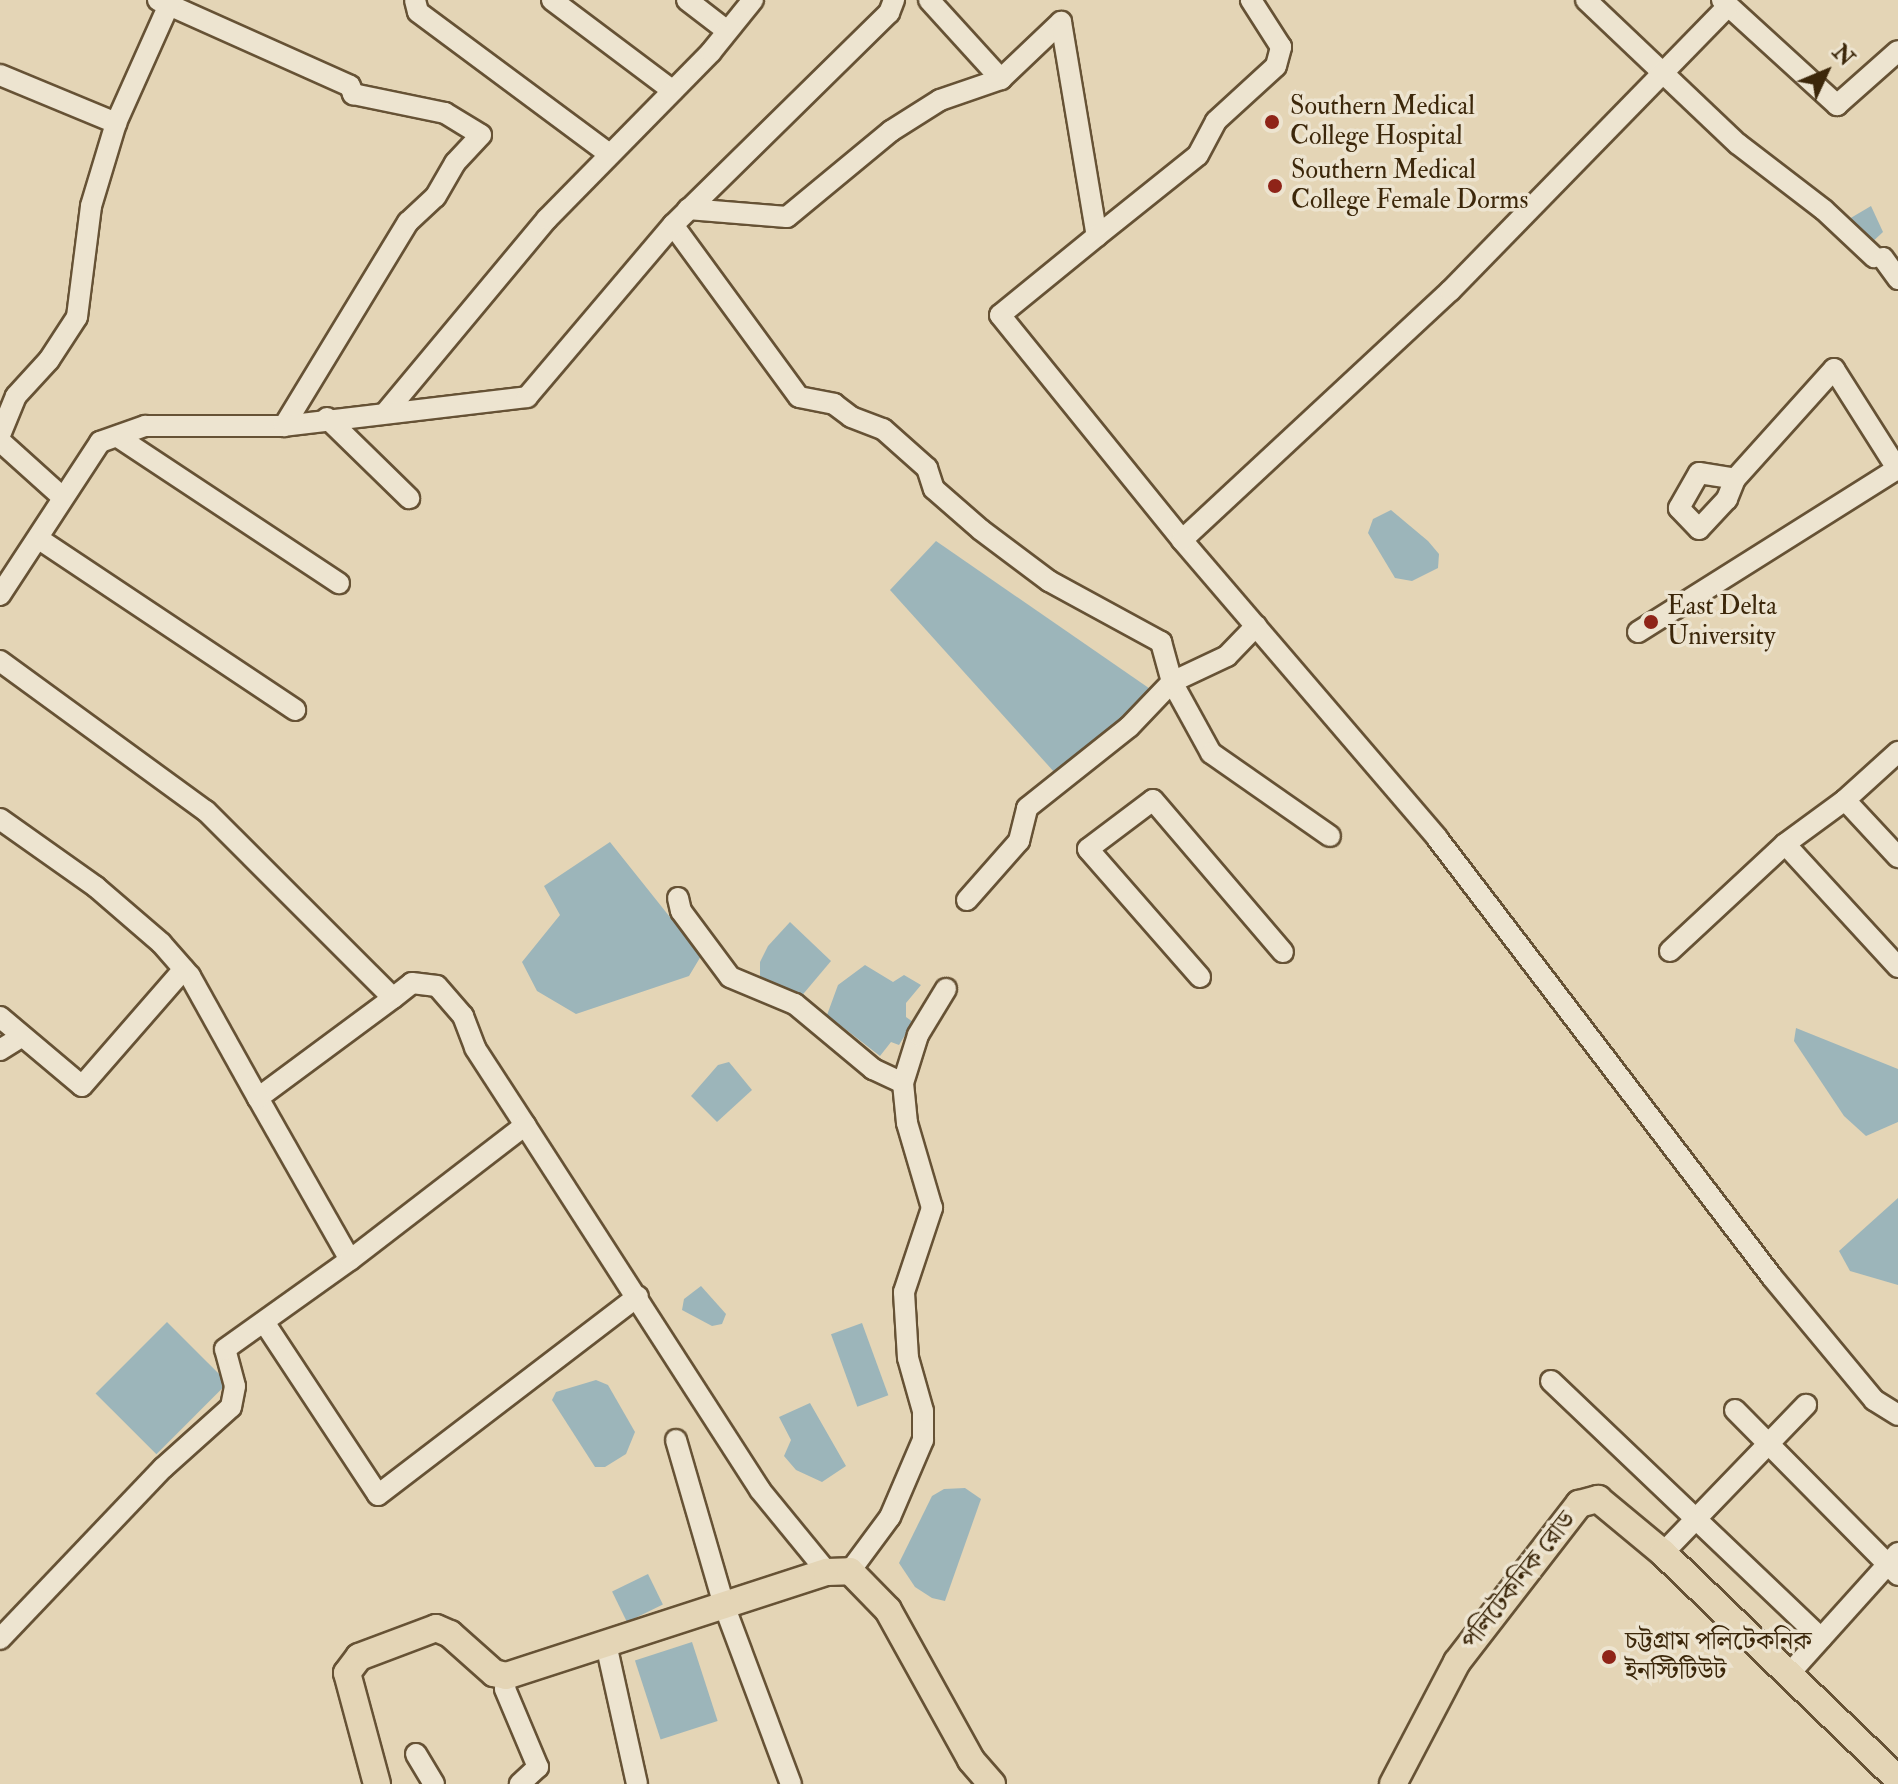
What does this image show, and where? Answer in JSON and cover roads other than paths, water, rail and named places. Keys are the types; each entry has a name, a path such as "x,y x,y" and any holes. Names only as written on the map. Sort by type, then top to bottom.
{"main road":[{"name":"পলিটেকনিক রোড","path":"1393,1784 1457,1662 1579,1504 1598,1499 1663,1553 1898,1779"},
{"path":"377,1784 347,1673 359,1657 436,1628 450,1634 494,1673 506,1676 724,1605 839,1572 888,1610 971,1760 992,1784"}],"street":[{"path":"416,0 418,12 609,154"},
{"path":"552,0 673,91"},
{"path":"687,0 726,30"},
{"path":"387,411 547,219 673,91 753,0"},
{"path":"0,595 39,539 61,496 100,442 145,426 284,426 327,418 527,397 673,225 889,13 894,0"},
{"path":"929,0 1001,79"},
{"path":"1251,0 1281,47 1276,66 1216,121 1198,155 1000,315 1182,540 1437,838 1772,1277 1874,1400 1898,1415"},
{"path":"1586,0 1662,74 1879,258 1898,279"},
{"path":"0,435 8,391 49,360 77,317 91,206 116,123 166,2 350,86 353,94 445,113 481,135 455,163 435,197 408,222 284,426"},
{"path":"1182,540 1450,291 1662,74 1725,3 1837,105 1898,51"},
{"path":"688,209 787,217 891,131 940,100 1001,79 1061,22 1097,236"},
{"path":"0,75 116,123"},
{"path":"673,225 799,397 834,404 893,436 927,468 934,489 990,537 1049,581 1161,642 1172,682 1211,753 1330,836"},
{"path":"1638,632 1897,469 1834,369 1735,479"},
{"path":"327,418 409,498"},
{"path":"118,437 339,583"},
{"path":"0,441 61,496"},
{"path":"39,539 295,710"},
{"path":"967,900 1019,841 1027,808 1129,727 1172,682 1227,656 1256,626"},
{"path":"0,661 206,811 393,998"},
{"path":"1670,951 1785,844 1845,800 1898,752"},
{"path":"1200,977 1088,849 1153,800 1283,952"},
{"path":"1845,800 1898,857"},
{"path":"0,819 96,887 184,969 350,1260"},
{"path":"1785,844 1898,967"},
{"path":"678,898 681,911 730,977 795,1004 873,1069 903,1083"},
{"path":"0,1017 82,1086 184,969"},
{"path":"258,1098 412,983 437,986 463,1016 475,1048 638,1296 760,1490 839,1572 890,1517 923,1440 923,1411 908,1358 904,1292 932,1208 907,1123 903,1083 918,1035 946,989"},
{"path":"0,1050 22,1036"},
{"path":"0,1639 163,1468 231,1407 235,1386 225,1349 350,1260 525,1125"},
{"path":"264,1322 378,1495 638,1296"},
{"path":"1551,1381 1821,1638"},
{"path":"1663,1553 1806,1405"},
{"path":"1735,1410 1895,1565 1789,1674"},
{"path":"676,1440 724,1605 791,1784"},
{"path":"606,1644 637,1784"},
{"path":"506,1676 505,1689 538,1767 520,1784"},
{"path":"416,1754 434,1784"}],"water":[{"path":"1871,206 1883,232 1868,246 1849,219"},
{"path":"1391,510 1439,554 1438,568 1412,581 1395,578 1368,533 1373,519"},
{"path":"936,541 1156,693 1055,773 890,590"},
{"path":"610,842 701,956 689,976 576,1014 537,991 522,962 560,915 544,886"},
{"path":"790,922 831,961 799,999 760,982 760,962 768,946"},
{"path":"865,965 893,982 904,975 921,985 906,1003 906,1017 913,1022 899,1045 891,1042 880,1056 827,1015 838,985"},
{"path":"1796,1028 1898,1069 1898,1122 1866,1136 1844,1116 1794,1041"},
{"path":"729,1062 752,1090 717,1122 691,1096 718,1065"},
{"path":"1898,1198 1898,1285 1850,1271 1839,1251"},
{"path":"701,1286 726,1314 722,1324 712,1326 682,1310 684,1299"},
{"path":"167,1322 228,1383 156,1454 96,1393"},
{"path":"862,1323 888,1395 857,1407 831,1334"},
{"path":"596,1380 608,1385 635,1432 626,1454 605,1467 595,1467 552,1400 556,1392"},
{"path":"810,1403 846,1466 822,1482 796,1470 784,1456 791,1440 779,1417"},
{"path":"965,1488 981,1499 945,1601 932,1598 915,1587 899,1563 932,1496 944,1489"},
{"path":"648,1574 663,1605 627,1622 612,1592"},
{"path":"692,1642 718,1721 661,1739 635,1661"}],"place":[{"name":"Southern Medical College Hospital","path":"1272,122"},
{"name":"Southern Medical College Female Dorms","path":"1275,186"},
{"name":"East Delta University","path":"1651,622"},
{"name":"চট্টগ্রাম পলিটেকনিক ইনস্টিটিউট","path":"1609,1657"}]}
